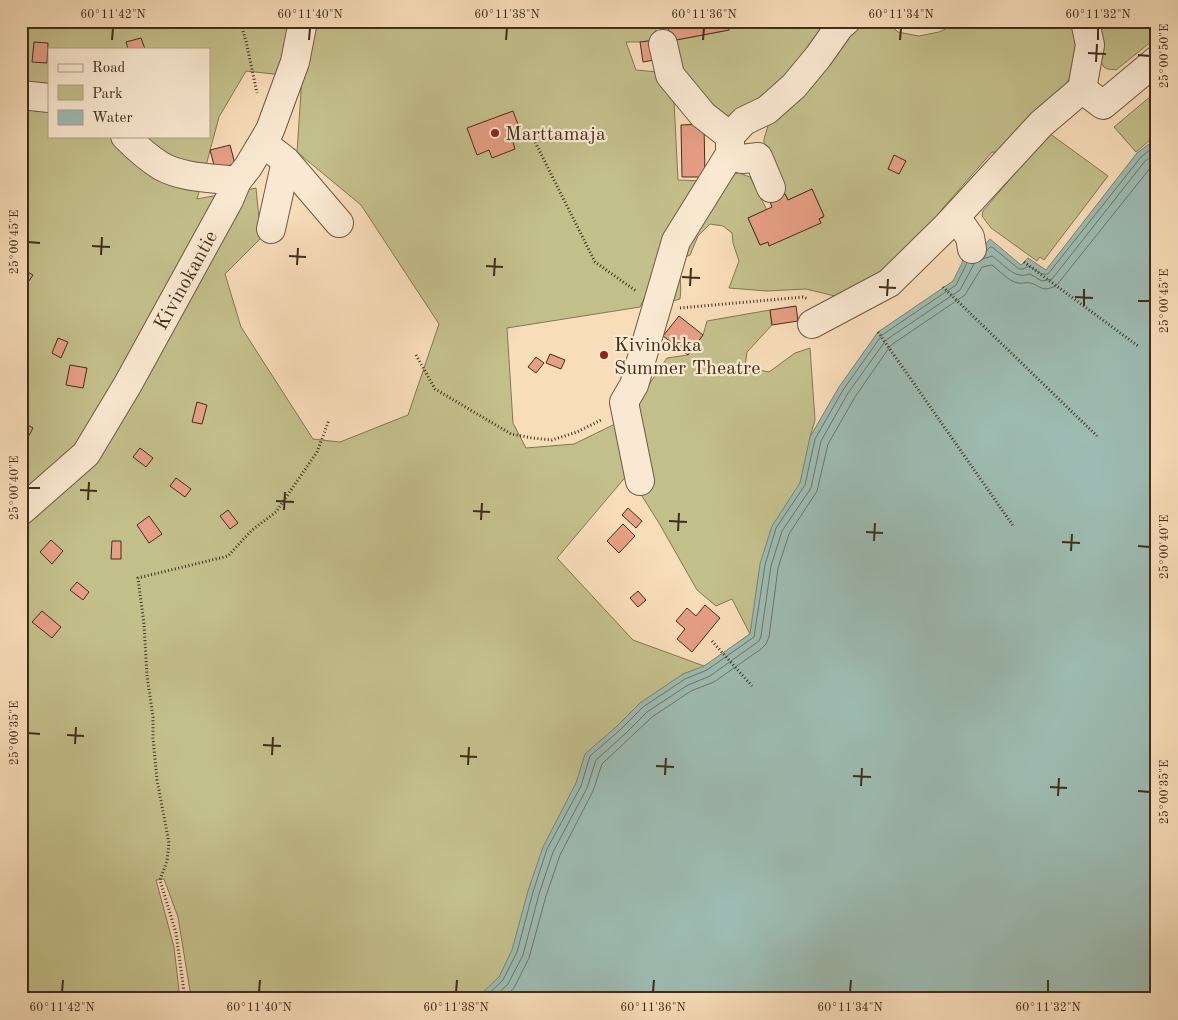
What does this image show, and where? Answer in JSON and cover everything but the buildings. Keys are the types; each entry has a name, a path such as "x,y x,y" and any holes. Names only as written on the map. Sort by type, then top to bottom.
{"street":[{"name":"Kivinokantie","path":"21,511 86,454 162,322 242,174 270,130 295,62 303,21"},
{"path":"640,482 624,402 634,385 676,241 744,120 767,110 794,86 840,26 846,21"},
{"path":"812,324 889,283 956,217 1041,124 1082,89 1090,44 1085,21"},
{"path":"663,44 670,75 703,115 742,160 758,157"},
{"path":"1082,89 1103,105 1157,60"},
{"path":"21,95 48,98"},
{"path":"767,110 756,133 758,157 771,188"},
{"path":"127,138 162,167 192,176 242,174"},
{"path":"263,143 286,161 339,223"},
{"path":"271,229 286,161"},
{"path":"956,217 970,237 972,249"}],"path":[{"path":"240,21 257,96"},
{"path":"532,136 595,262 656,310 803,298 846,306"},
{"path":"1024,262 1138,346"},
{"path":"943,287 1097,436"},
{"path":"878,332 1014,526"},
{"path":"416,355 435,389 511,434 552,440 578,432 612,414 624,402"},
{"path":"185,999 176,933 160,880 167,861 169,843 156,780 153,738 154,718 147,676 138,578 228,556 252,530 276,512 318,452 329,420"},
{"path":"712,641 752,686"}],"green space":[{"path":"21,21 655,21 657,40 626,42 636,70 658,72 674,101 678,180 705,181 665,255 640,307 507,328 513,423 526,448 574,444 615,424 644,392 667,358 688,355 703,335 707,321 770,310 772,325 747,352 745,367 769,372 795,353 810,348 815,420 810,437 824,462 749,652 736,644 750,634 732,599 716,606 697,590 659,523 628,474 557,558 633,640 704,666 524,999 193,999 190,991 178,917 164,879 156,880 174,947 180,999 21,999","holes":["246,71 302,77 297,152 361,205 439,324 408,415 340,442 313,439 241,327 225,274 261,238 256,188 197,199 219,117"]},
{"path":"728,21 833,21 766,105 726,119 702,106 682,73 671,41 729,30"},
{"path":"859,21 886,21 898,32 919,36 939,32 963,21 1078,21 1081,44 1072,76 1055,97 1000,153 992,152 943,208 911,251 883,276 839,297 806,289 767,291 729,288 739,261 732,233 723,226 710,224 698,236 690,255 679,260 680,299 667,303 673,266 729,175 739,173 750,177 767,210 748,218 760,245 768,242 769,245 824,217 812,189 788,200 764,150 764,139 771,116"},
{"path":"1093,21 1154,21 1157,22 1157,37 1116,70 1108,69 1104,67 1099,58"},
{"path":"1157,91 1157,134 1136,152 1114,127"},
{"path":"1049,133 1108,176 1044,260 1040,257 1037,261 991,228 982,216 983,211"}],"water":[{"path":"1157,138 1157,999 476,999 499,977 512,950 528,891 543,847 576,783 585,754 640,703 683,674 704,666 750,634 760,564 772,526 800,483 810,437 839,387 878,332 953,281 962,263 963,255 982,248 990,239 1021,265 1028,258 1046,270 1137,153"}],"place":[{"name":"Marttamaja","path":"495,133"},
{"name":"Kivinokka Summer Theatre","path":"604,355"}]}
